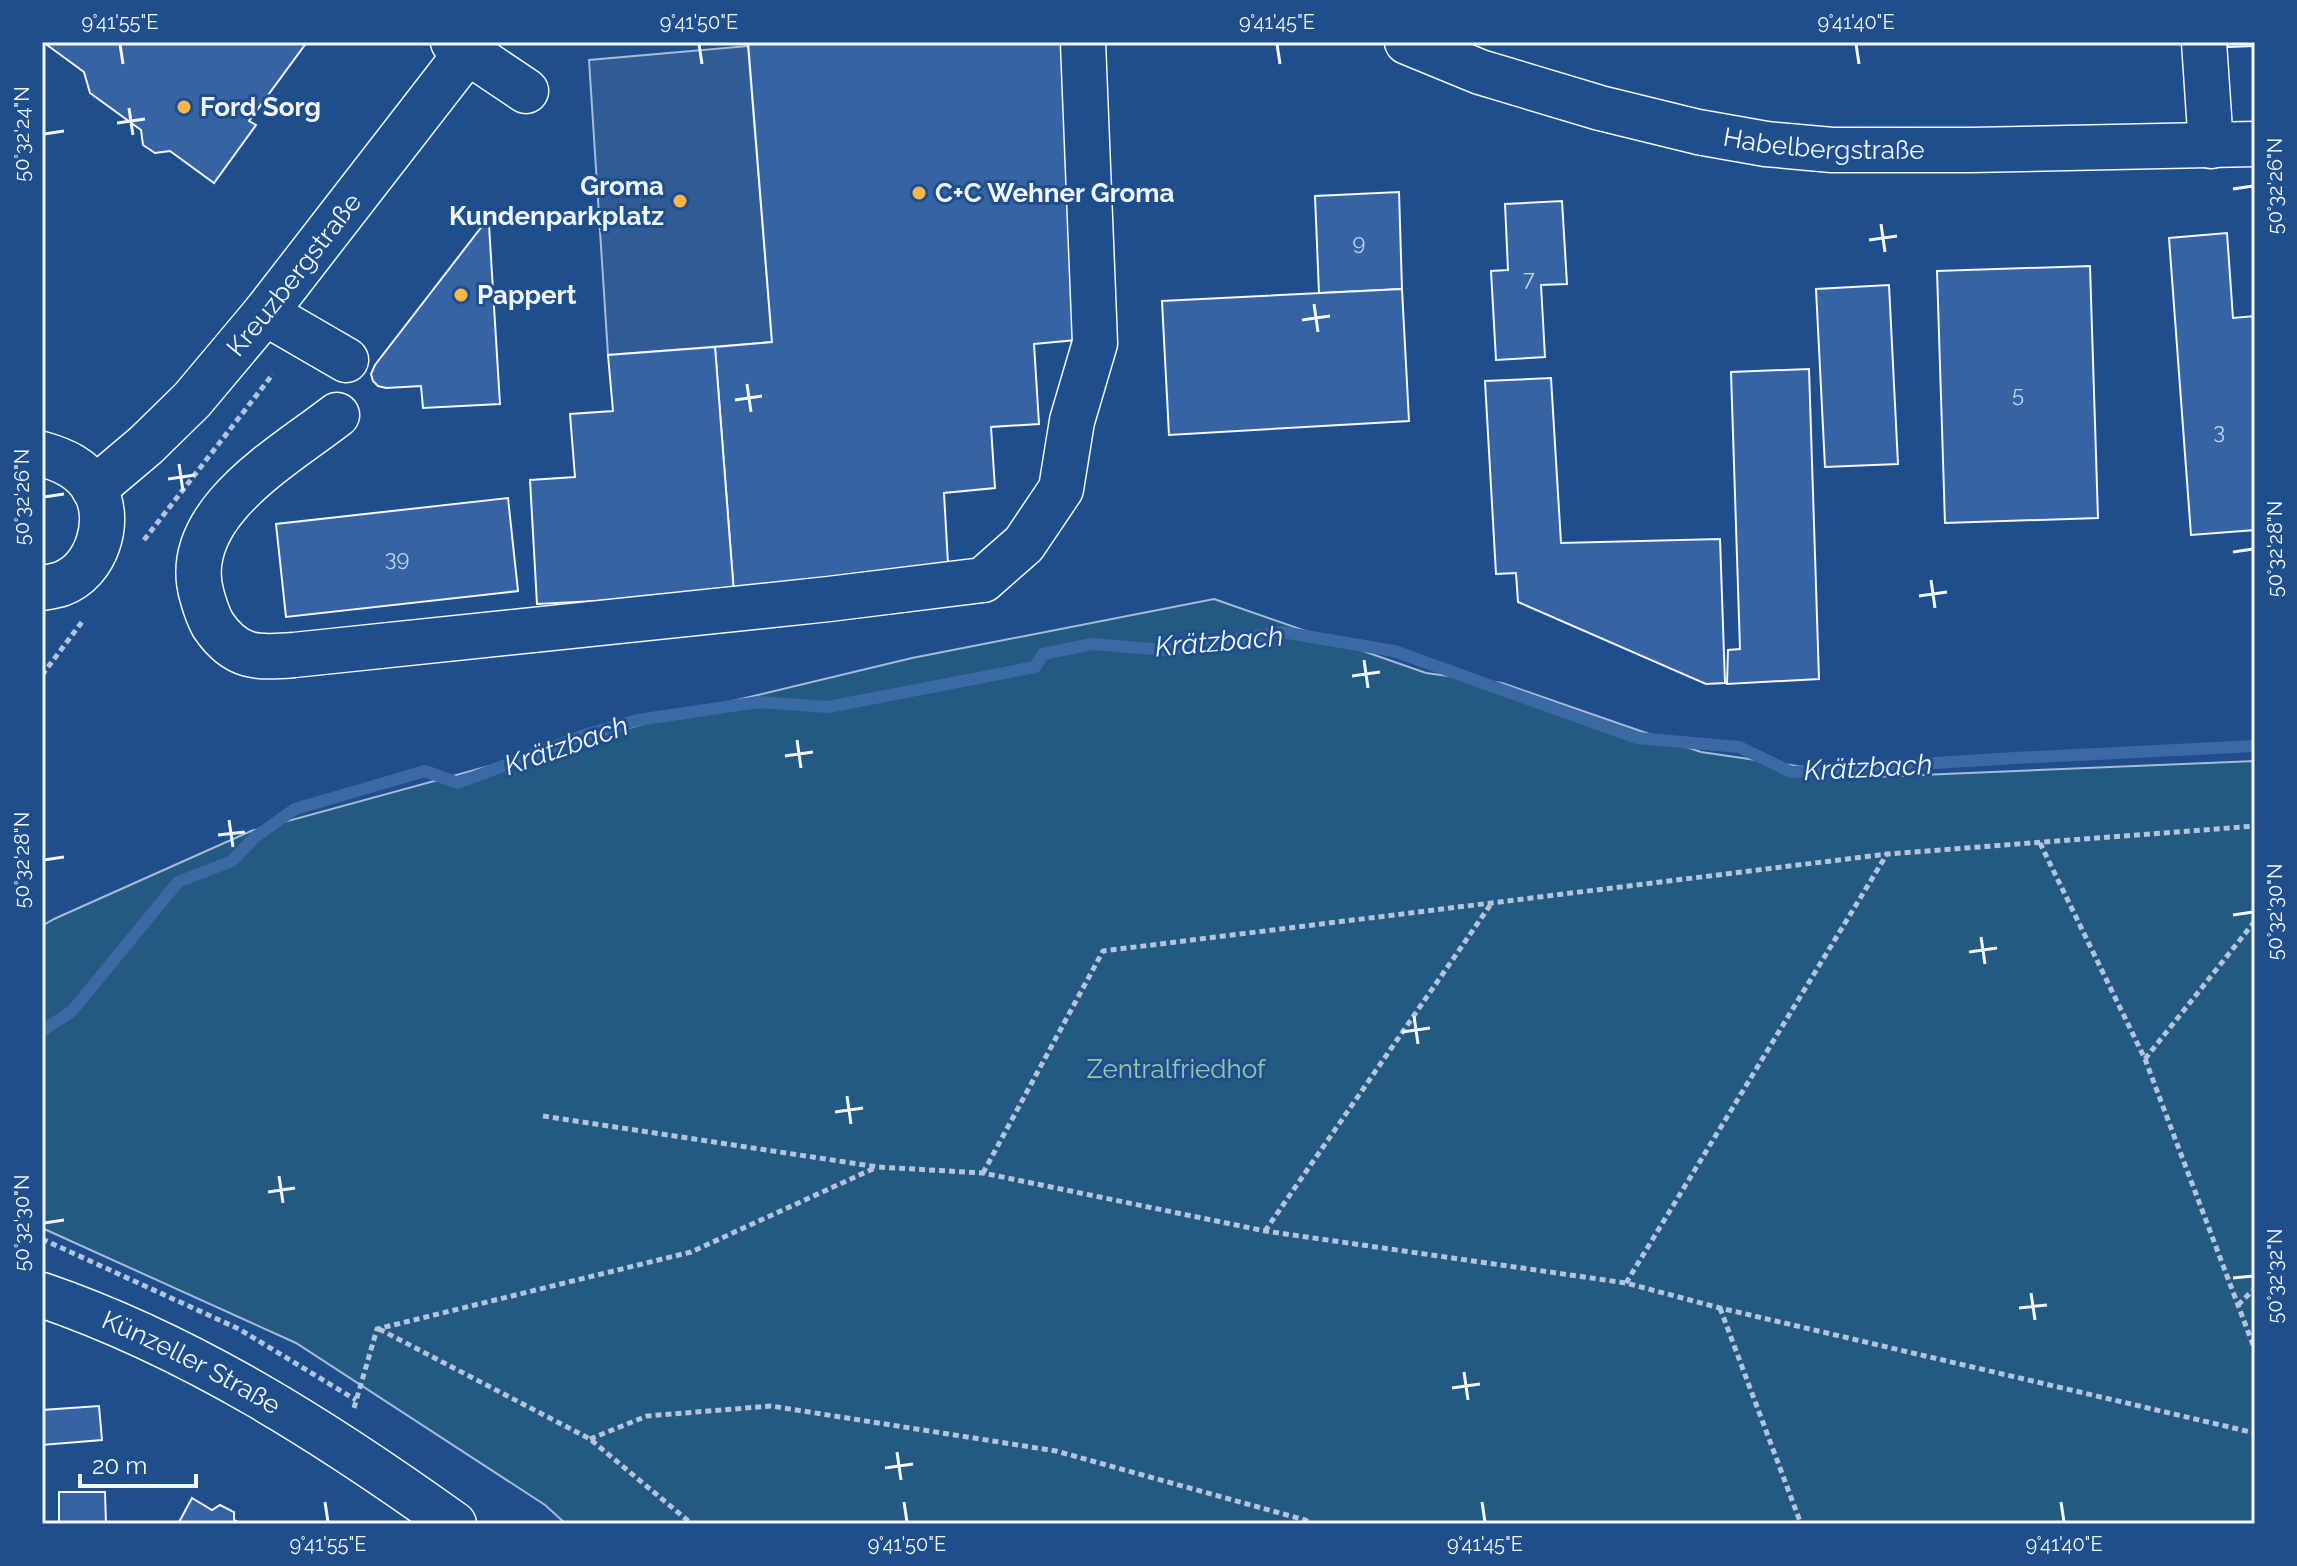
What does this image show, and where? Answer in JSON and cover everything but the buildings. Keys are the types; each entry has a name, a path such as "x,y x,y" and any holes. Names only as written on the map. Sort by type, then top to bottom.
{"street":[{"path":"337,415 234,496 209,531 201,553 198,572 209,618 231,646 251,656 294,655 983,580 1024,544 1061,489 1072,421 1095,343 1083,42"},
{"name":"Habelbergstraße","path":"1407,42 1480,72 1600,108 1698,132 1766,144 1832,150 2255,144"},
{"path":"2204,42 2211,146"},
{"path":"465,45 526,91"},
{"name":"Kreuzbergstraße","path":"94,489 192,400 265,313 465,45"},
{"path":"265,313 346,360"},
{"path":"42,454 62,459 80,472 94,489 101,510 102,532 94,553 81,571 45,594"},
{"name":"Künzeller Straße","path":"42,1295 121,1327 235,1381 343,1447 454,1524"}],"path":[{"path":"138,548 304,336"},
{"path":"184,474 190,479"},
{"path":"42,675 85,617"},
{"path":"983,1173 1103,951 1887,854 2255,826"},
{"path":"2040,842 2145,1059 2255,1350"},
{"path":"1626,1283 1887,854"},
{"path":"1265,1231 1492,903"},
{"path":"2145,1059 2255,921"},
{"path":"543,1116 878,1167 983,1173 1265,1231 1626,1283 1720,1308 2255,1433"},
{"path":"377,1329 691,1252 878,1167"},
{"path":"2238,1305 2255,1288"},
{"path":"1720,1308 1801,1524"},
{"path":"356,1400 377,1329"},
{"path":"377,1329 590,1439 692,1524"},
{"path":"590,1439 647,1416 771,1406 1056,1451 1313,1524"}],"green space":[{"name":"Zentralfriedhof","path":"1214,599 1426,673 1502,683 1701,752 1873,777 2255,761 2255,1524 566,1524 545,1505 296,1343 42,1228 42,926 54,919 251,831 687,712 912,658"}],"shaded area":[{"name":"Groma Kundenparkplatz","path":"748,46 772,342 608,355 589,60"}],"waterway":[{"name":"Krätzbach","path":"42,1031 72,1011 178,882 232,861 255,837 295,809 425,771 458,783 587,734 638,720 759,702 828,707 1035,667 1043,654 1092,644 1164,650 1282,632 1394,651 1637,738 1739,747 1791,772 2255,746"}],"place":[{"name":"Ford Sorg","path":"184,107"},
{"name":"C+C Wehner Groma","path":"919,193"},
{"name":"Groma Kundenparkplatz","path":"680,201"},
{"name":"Pappert","path":"461,295"}]}
